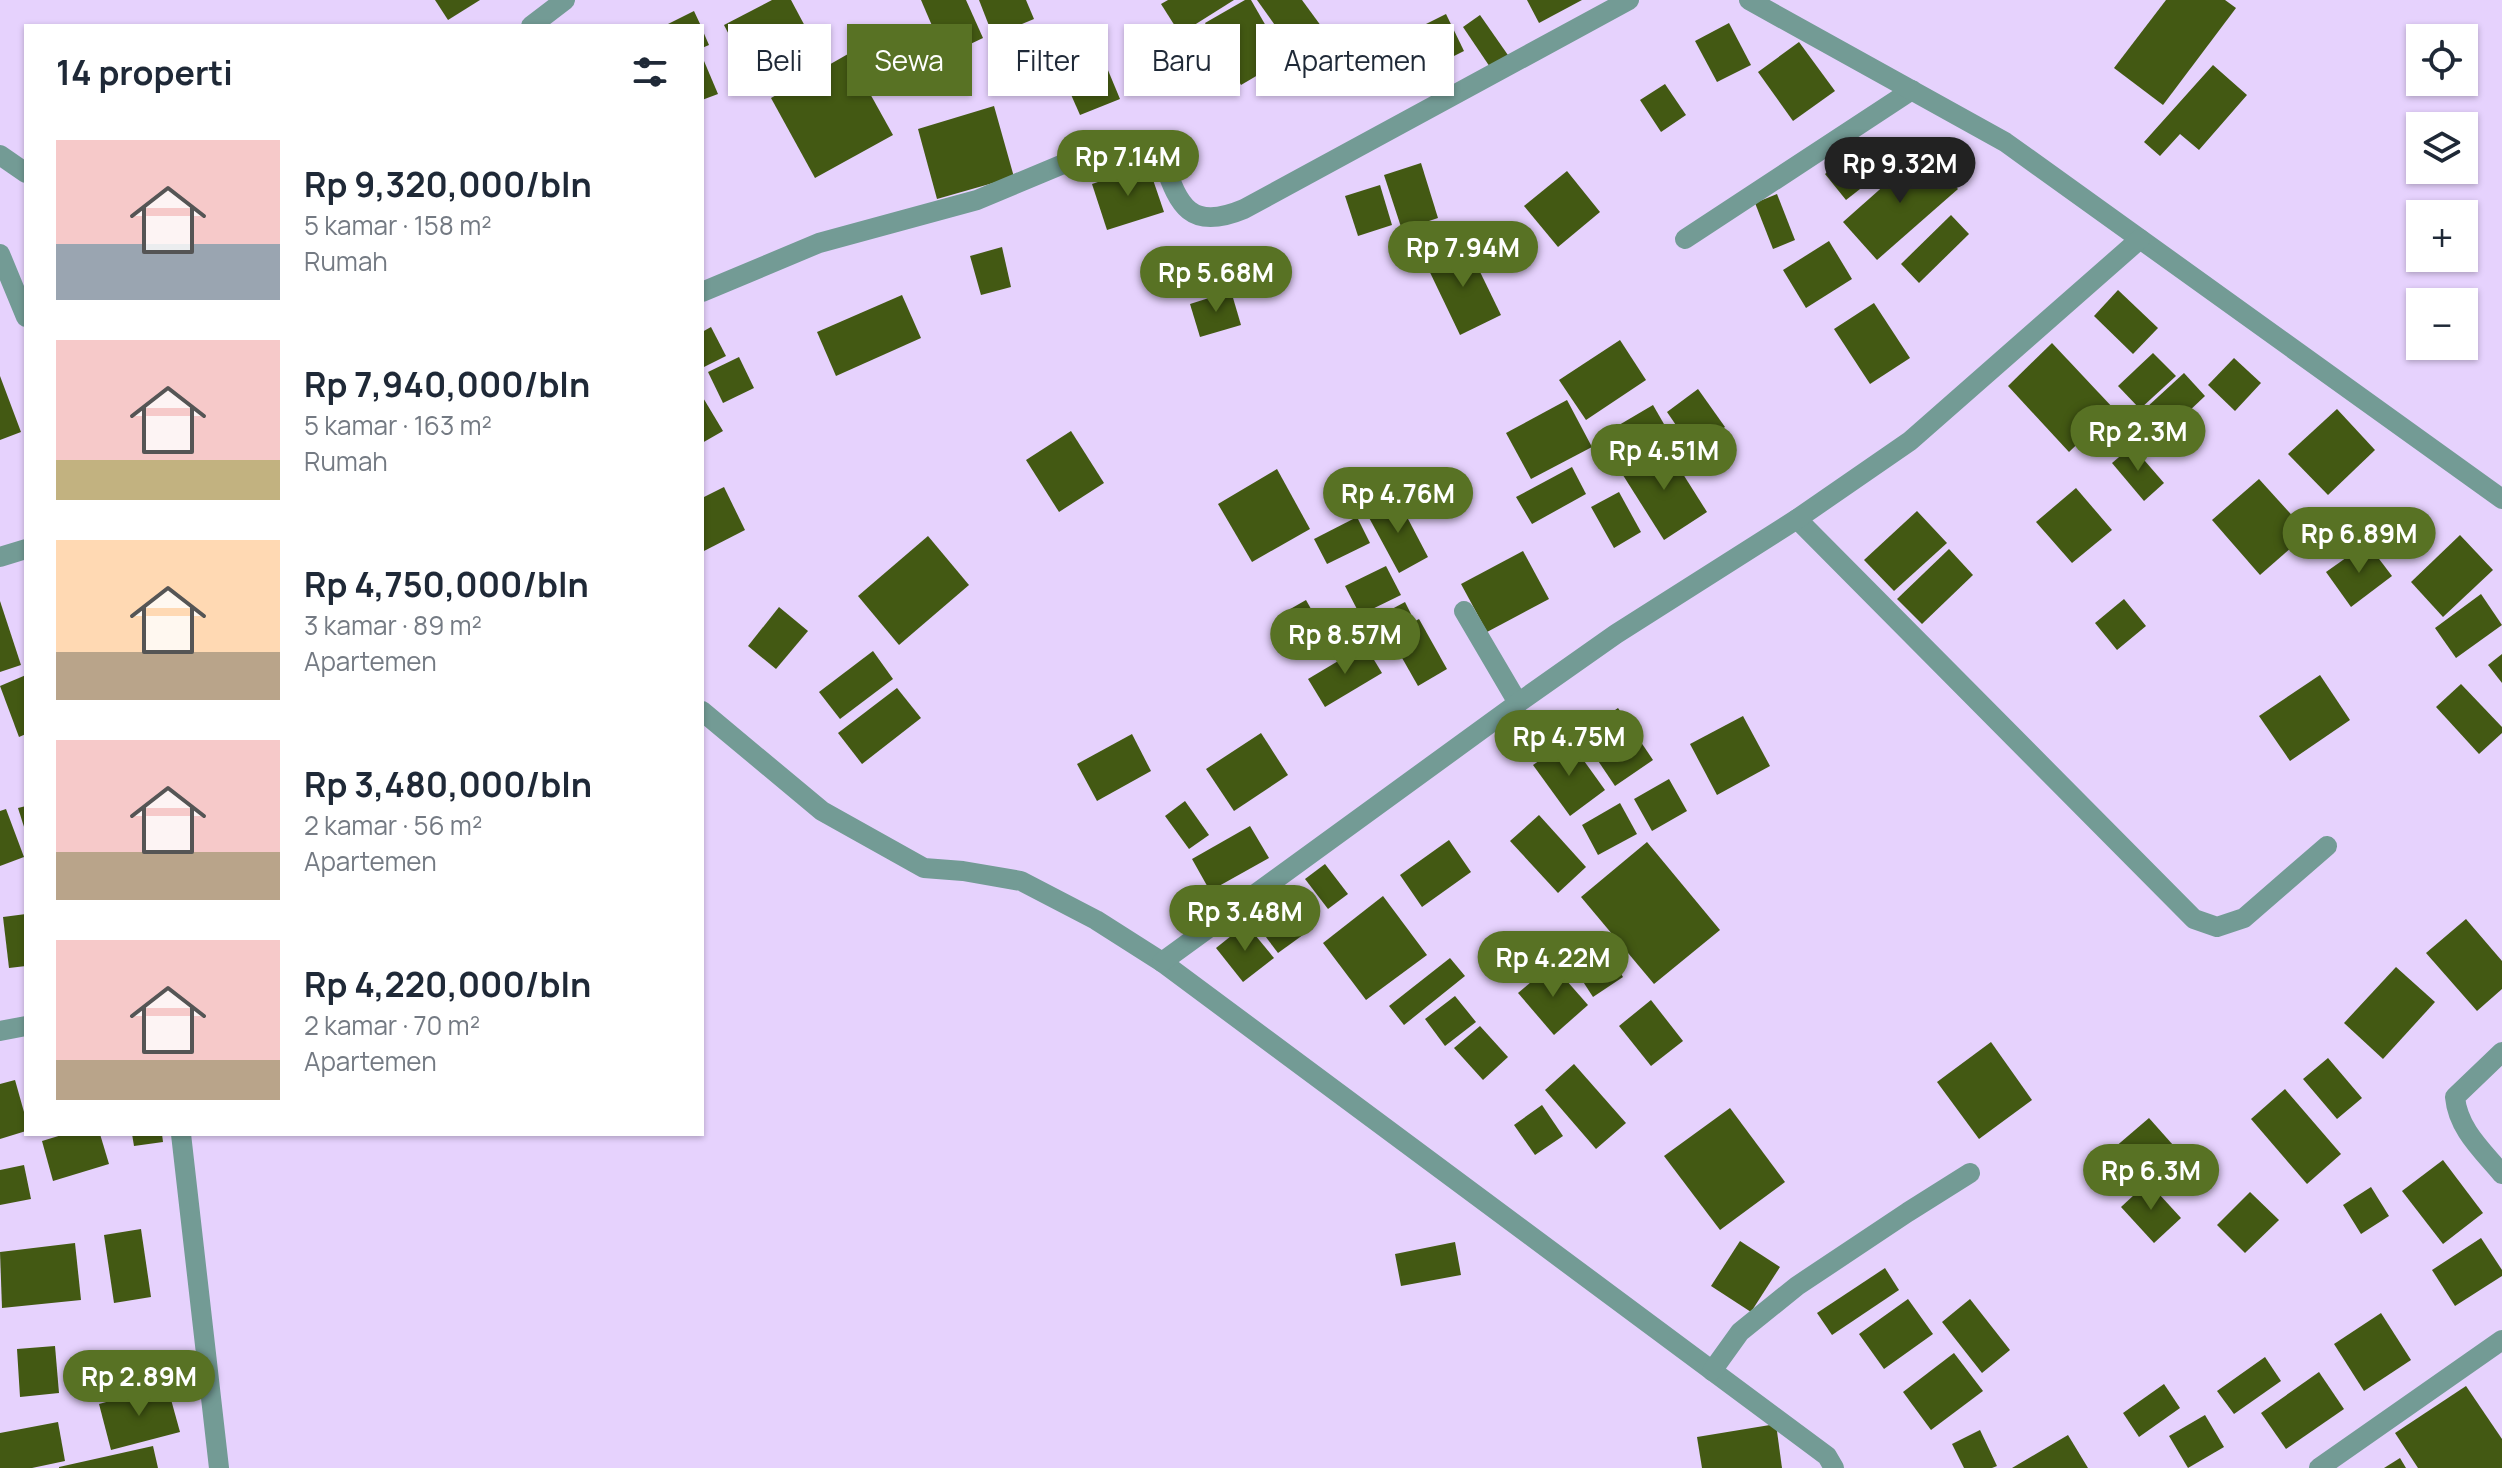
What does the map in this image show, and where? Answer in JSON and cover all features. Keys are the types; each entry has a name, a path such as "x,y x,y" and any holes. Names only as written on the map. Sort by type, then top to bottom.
{"street":[{"path":"534,24 565,0"},
{"path":"704,291 819,243 977,200 1116,142 1132,141 1158,148 1189,212 1200,217 1223,218 1258,202 1629,0"},
{"path":"1749,0 2005,142 2502,499"},
{"path":"1685,239 1912,90"},
{"path":"0,155 24,172"},
{"path":"1162,962 1616,634 1797,519 1910,441 2140,239"},
{"path":"0,254 24,312"},
{"path":"1797,519 2194,919 2217,927 2244,918 2327,846"},
{"path":"0,557 24,550"},
{"path":"1464,611 1518,703"},
{"path":"704,713 822,811 924,868 1021,881 1096,920 1162,962 1827,1456 1834,1468"},
{"path":"0,1031 24,1026"},
{"path":"2502,1052 2455,1097 2466,1131 2502,1174"},
{"path":"181,1136 219,1468"},
{"path":"1712,1371 1740,1332 1797,1286 1970,1173"},
{"path":"2319,1468 2502,1340"}],"building":[{"path":"435,0 480,0 448,20"},
{"path":"772,0 791,0 804,24 728,24 728,33 724,25"},
{"path":"921,0 966,0 983,38 972,43 972,24 931,24"},
{"path":"979,0 1026,0 1034,19 1022,24 988,24"},
{"path":"1168,0 1234,0 1196,24 1174,24 1161,4"},
{"path":"1245,0 1251,0 1265,24 1256,24 1256,76 1240,83 1240,24 1205,23"},
{"path":"1257,0 1302,0 1320,24 1274,24"},
{"path":"1527,0 1582,0 1539,23"},
{"path":"2166,0 2225,0 2236,8 2163,105 2114,68"},
{"path":"694,11 700,24 668,24"},
{"path":"1446,14 1451,24 1426,24"},
{"path":"1480,15 1510,58 1492,70 1463,27"},
{"path":"1729,23 1751,65 1717,82 1695,41"},
{"path":"1454,30 1464,51 1454,56"},
{"path":"1799,42 1835,91 1793,121 1758,72"},
{"path":"847,55 847,96 871,96 893,135 815,178 771,98 831,96 831,64"},
{"path":"704,61 718,94 704,99"},
{"path":"2213,65 2247,95 2199,150 2180,134 2160,156 2144,142"},
{"path":"1108,70 1120,99 1080,115 1072,96 1108,96"},
{"path":"1665,84 1686,115 1661,132 1640,100"},
{"path":"994,106 1014,177 937,199 918,129"},
{"path":"1871,138 1892,164 1846,200 1825,174"},
{"path":"1923,151 1958,189 1877,260 1843,222"},
{"path":"1421,163 1438,218 1402,230 1384,175"},
{"path":"1148,165 1164,212 1107,230 1092,184"},
{"path":"1567,171 1600,212 1558,247 1524,206"},
{"path":"1380,185 1392,225 1358,236 1345,196"},
{"path":"1777,194 1795,240 1773,249 1755,203"},
{"path":"1951,215 1969,234 1919,283 1901,264"},
{"path":"1829,241 1852,279 1806,308 1783,270"},
{"path":"1466,243 1501,315 1460,335 1425,262"},
{"path":"1002,247 1011,287 981,295 970,256"},
{"path":"2118,290 2158,328 2133,354 2094,316"},
{"path":"1231,291 1241,325 1200,337 1190,304"},
{"path":"902,295 921,338 836,376 817,332"},
{"path":"1874,303 1910,358 1870,384 1834,329"},
{"path":"711,327 726,356 704,367 704,331"},
{"path":"1620,340 1646,380 1586,420 1559,380"},
{"path":"2052,343 2114,409 2069,452 2008,386"},
{"path":"2153,353 2176,376 2140,409 2118,386"},
{"path":"739,357 754,388 723,403 708,372"},
{"path":"2234,358 2261,383 2235,411 2208,385"},
{"path":"2184,373 2205,396 2168,431 2146,408"},
{"path":"0,376 21,432 0,440"},
{"path":"1698,389 1725,427 1693,450 1667,412"},
{"path":"704,399 723,431 704,442"},
{"path":"1567,400 1592,447 1531,479 1506,433"},
{"path":"1653,405 1668,431 1617,461 1602,435"},
{"path":"2337,409 2375,450 2328,495 2288,454"},
{"path":"1071,431 1104,483 1059,512 1026,460"},
{"path":"1664,444 1707,512 1664,540 1621,472"},
{"path":"2132,446 2164,483 2144,501 2112,463"},
{"path":"1572,467 1586,494 1532,524 1516,497"},
{"path":"1277,469 1310,529 1252,562 1218,504"},
{"path":"2259,479 2308,533 2260,575 2212,520"},
{"path":"724,487 745,530 704,551 704,497"},
{"path":"2076,488 2112,530 2072,563 2036,522"},
{"path":"1619,492 1641,532 1614,548 1591,507"},
{"path":"1397,498 1428,557 1399,573 1367,514"},
{"path":"1917,511 1947,543 1894,591 1864,560"},
{"path":"1357,517 1370,543 1327,564 1314,539"},
{"path":"2460,535 2493,570 2443,617 2411,582"},
{"path":"928,536 969,585 899,645 858,596"},
{"path":"2367,543 2392,576 2351,607 2326,572"},
{"path":"1949,549 1973,575 1922,624 1897,599"},
{"path":"1523,551 1549,599 1487,632 1461,584"},
{"path":"1386,566 1401,595 1360,615 1345,586"},
{"path":"2481,594 2502,625 2456,658 2435,628"},
{"path":"2124,599 2146,626 2117,650 2095,623"},
{"path":"1306,600 1325,634 1296,650 1278,616"},
{"path":"0,601 21,665 0,672"},
{"path":"1405,602 1413,618 1372,639 1364,624"},
{"path":"779,607 808,631 776,669 748,646"},
{"path":"1419,619 1447,669 1418,686 1389,635"},
{"path":"1365,645 1382,673 1325,707 1308,679"},
{"path":"873,651 893,679 840,719 819,692"},
{"path":"2502,654 2502,683 2488,665"},
{"path":"2320,675 2350,720 2290,761 2259,716"},
{"path":"24,676 24,735 19,737 0,686"},
{"path":"2461,684 2502,727 2502,733 2479,754 2436,707"},
{"path":"897,688 921,718 862,764 838,733"},
{"path":"1618,708 1653,760 1615,786 1580,734"},
{"path":"1743,716 1770,766 1717,795 1690,744"},
{"path":"1261,733 1288,775 1234,811 1206,769"},
{"path":"1132,734 1151,771 1097,801 1077,764"},
{"path":"1569,740 1605,790 1570,816 1533,765"},
{"path":"1669,779 1687,811 1652,831 1634,799"},
{"path":"1185,801 1209,835 1189,849 1165,816"},
{"path":"1620,803 1637,834 1598,855 1582,825"},
{"path":"24,806 24,827 18,808"},
{"path":"6,809 24,857 0,866 0,811"},
{"path":"1539,815 1586,867 1558,893 1510,841"},
{"path":"1250,826 1269,858 1210,891 1192,859"},
{"path":"1449,840 1471,872 1422,907 1400,875"},
{"path":"1647,842 1720,930 1654,984 1581,897"},
{"path":"1325,864 1348,894 1328,909 1305,879"},
{"path":"1383,896 1427,955 1366,1000 1323,943"},
{"path":"1285,902 1307,932 1278,953 1256,924"},
{"path":"24,914 24,966 9,968 3,917"},
{"path":"2466,919 2502,961 2502,989 2477,1011 2426,953"},
{"path":"1246,924 1274,958 1243,982 1216,948"},
{"path":"1600,940 1623,977 1593,997 1569,960"},
{"path":"1450,958 1465,976 1404,1025 1389,1006"},
{"path":"1552,964 1588,1005 1554,1035 1518,993"},
{"path":"2396,967 2435,1002 2383,1059 2344,1023"},
{"path":"1455,996 1476,1022 1445,1046 1425,1019"},
{"path":"1651,1000 1683,1041 1651,1066 1619,1026"},
{"path":"1480,1026 1508,1057 1483,1080 1454,1048"},
{"path":"1991,1042 2032,1100 1979,1139 1937,1082"},
{"path":"2328,1058 2362,1098 2337,1119 2303,1079"},
{"path":"1574,1064 1626,1123 1596,1149 1545,1090"},
{"path":"15,1080 24,1112 24,1132 0,1139 0,1084"},
{"path":"2285,1089 2341,1154 2307,1184 2251,1119"},
{"path":"1542,1105 1563,1136 1535,1155 1514,1125"},
{"path":"1730,1108 1785,1182 1720,1230 1664,1156"},
{"path":"2149,1118 2173,1145 2129,1181 2107,1154"},
{"path":"58,1136 101,1136 109,1164 53,1181 42,1141"},
{"path":"132,1136 162,1136 163,1142 134,1146"},
{"path":"2443,1160 2483,1213 2443,1244 2402,1191"},
{"path":"24,1165 31,1199 0,1205 0,1170"},
{"path":"2148,1182 2181,1218 2154,1243 2121,1207"},
{"path":"2371,1187 2389,1216 2361,1234 2343,1205"},
{"path":"2250,1192 2279,1220 2245,1253 2217,1225"},
{"path":"141,1229 151,1297 114,1303 104,1235"},
{"path":"2481,1238 2502,1270 2502,1276 2455,1306 2432,1270"},
{"path":"1740,1241 1780,1267 1751,1312 1711,1286"},
{"path":"1455,1242 1461,1275 1401,1286 1395,1254"},
{"path":"75,1243 81,1300 2,1308 0,1252"},
{"path":"1885,1268 1899,1290 1832,1335 1817,1313"},
{"path":"1908,1299 1933,1334 1884,1369 1859,1334"},
{"path":"1970,1299 2010,1350 1982,1373 1942,1322"},
{"path":"2381,1313 2411,1360 2364,1391 2334,1344"},
{"path":"55,1346 59,1393 20,1397 17,1349"},
{"path":"1954,1353 1983,1391 1931,1430 1903,1392"},
{"path":"2265,1357 2281,1381 2234,1414 2217,1391"},
{"path":"2319,1372 2344,1409 2286,1449 2261,1413"},
{"path":"2164,1384 2180,1408 2139,1437 2123,1413"},
{"path":"167,1385 180,1432 111,1450 99,1404"},
{"path":"2466,1386 2502,1439 2502,1468 2418,1468 2395,1433"},
{"path":"2205,1415 2224,1447 2188,1468 2169,1436"},
{"path":"58,1422 65,1461 32,1468 0,1468 0,1433"},
{"path":"1776,1424 1782,1468 1702,1468 1697,1437"},
{"path":"1980,1430 1997,1466 1964,1468 1952,1444"},
{"path":"2068,1435 2088,1468 2012,1468"},
{"path":"153,1446 158,1468 59,1468 59,1467"},
{"path":"2400,1458 2406,1468 2384,1468"}]}
